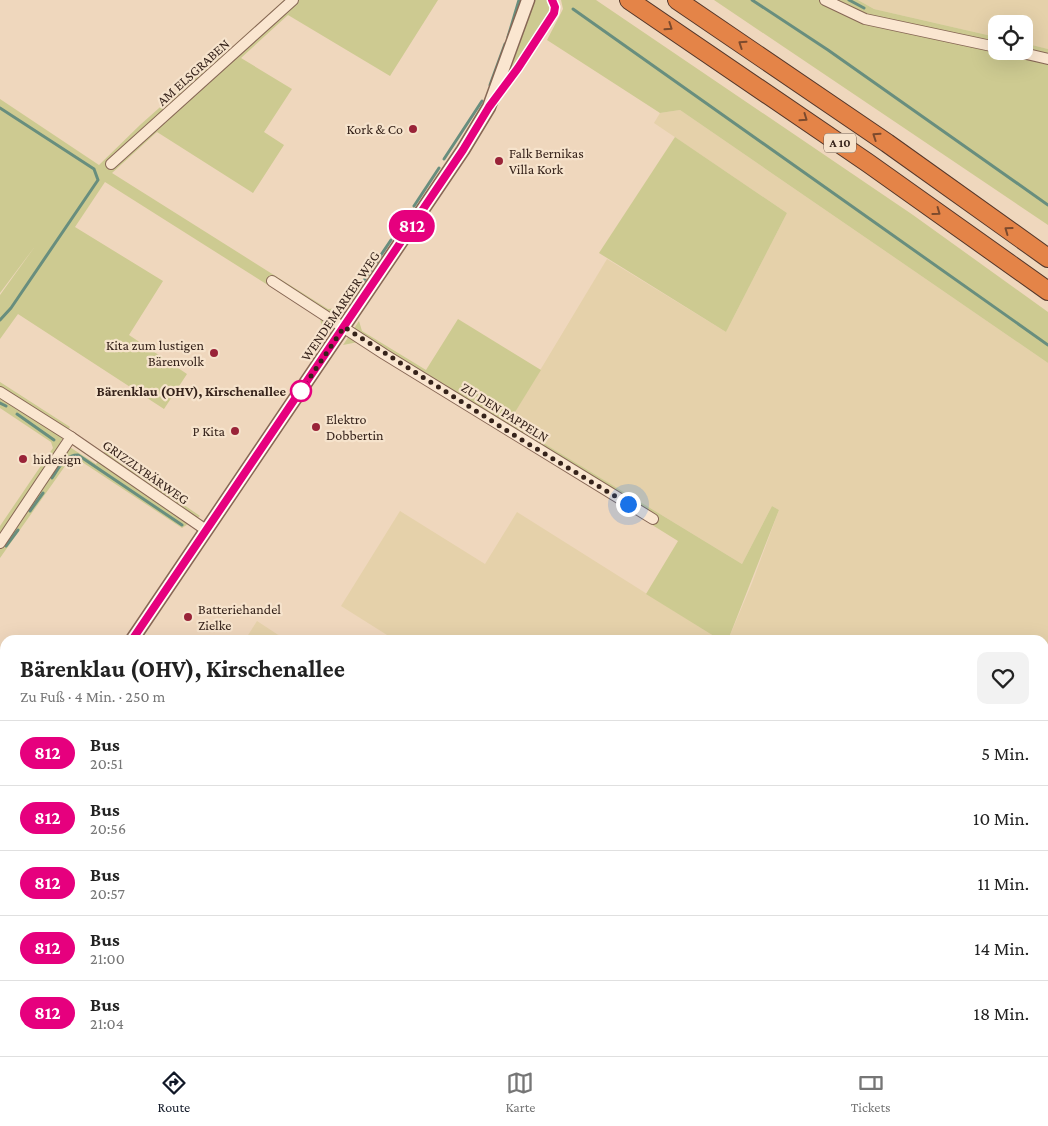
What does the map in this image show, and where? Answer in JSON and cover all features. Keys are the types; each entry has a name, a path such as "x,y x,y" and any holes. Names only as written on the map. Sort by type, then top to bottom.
{"highway":[{"name":"A 10","path":"629,0 868,163 1048,291"},
{"name":"A 10","path":"677,0 887,143 1048,258"}],"street":[{"name":"AM ELSGRABEN","path":"111,164 293,0"},
{"name":"WENDEMARKER WEG","path":"135,635 463,150 489,107 528,0"},
{"path":"825,0 865,19 988,46"},
{"path":"1033,55 1048,59"},
{"path":"272,281 344,327"},
{"name":"ZU DEN PAPPELN","path":"344,327 652,519"},
{"name":"GRIZZLYBÄRWEG","path":"0,392 68,441 206,530"},
{"path":"0,542 68,441"}],"shaded area":[{"path":"284,0 438,0 390,76 288,15 241,58 292,89 264,132 284,145 253,193 157,132 112,173 328,309 340,308 323,334 320,318 105,182 75,227 163,281 129,335 187,374 164,409 18,314 0,339 0,295 36,245 0,293 0,99 99,165 140,125 213,60 231,48"},
{"path":"535,0 548,0 550,3 549,13 514,69 511,68"},
{"path":"561,0 596,0 913,215 1048,312 1048,363 680,110 660,113 547,40 563,9"},
{"path":"714,0 858,0 874,9 988,35 988,60 1033,60 1033,45 1048,49 1048,225"},
{"path":"858,0 1048,0 1048,49 1033,45 1033,15 988,15 988,35 874,9"},
{"path":"680,110 1048,363 1048,635 730,635 779,510 772,506 742,564 509,422 607,259 726,332 787,213 654,123 660,113"},
{"path":"675,137 787,213 726,332 599,253"},
{"path":"458,319 541,370 509,422 742,564 772,506 779,510 730,635 712,635 646,594 678,541 358,342 343,345 359,321 362,331 426,370"},
{"path":"0,382 70,427 61,441 65,444 96,464 105,451 200,516 182,528 76,458 70,459 0,558 0,526 53,448 51,442 0,408"},
{"path":"400,511 485,564 517,512 712,635 387,635 341,606"},
{"path":"257,621 278,635 248,635"}],"waterway":[{"path":"508,37 519,0"},
{"path":"752,0 828,50 1048,205"},
{"path":"849,0 864,8"},
{"path":"573,9 1048,345"},
{"path":"490,85 505,44"},
{"path":"444,159 482,101"},
{"path":"0,108 94,169 98,180 11,308 0,320"},
{"path":"414,206 439,168"},
{"path":"394,233 409,212"},
{"path":"344,310 391,240"},
{"path":"0,403 6,406"},
{"path":"17,414 54,440"},
{"path":"52,478 65,460 78,455 182,525"},
{"path":"30,511 43,493"},
{"path":"6,546 18,530"}],"bus line":[{"name":"812","path":"135,635 463,150 489,107 544,30 554,13 555,7 552,0"}],"place":[{"name":"Kork & Co","path":"413,129"},
{"name":"Falk Bernikas Villa Kork","path":"499,161"},
{"name":"Kita zum lustigen Bärenvolk","path":"214,353"},
{"name":"Bärenklau (OHV), Kirschenallee","path":"301,391"},
{"name":"Elektro Dobbertin","path":"316,427"},
{"name":"P Kita","path":"235,431"},
{"name":"hidesign","path":"23,459"},
{"name":"Batteriehandel Zielke","path":"188,617"}],"route":[{"path":"301,391 344,327 517,437 628,504"}]}
